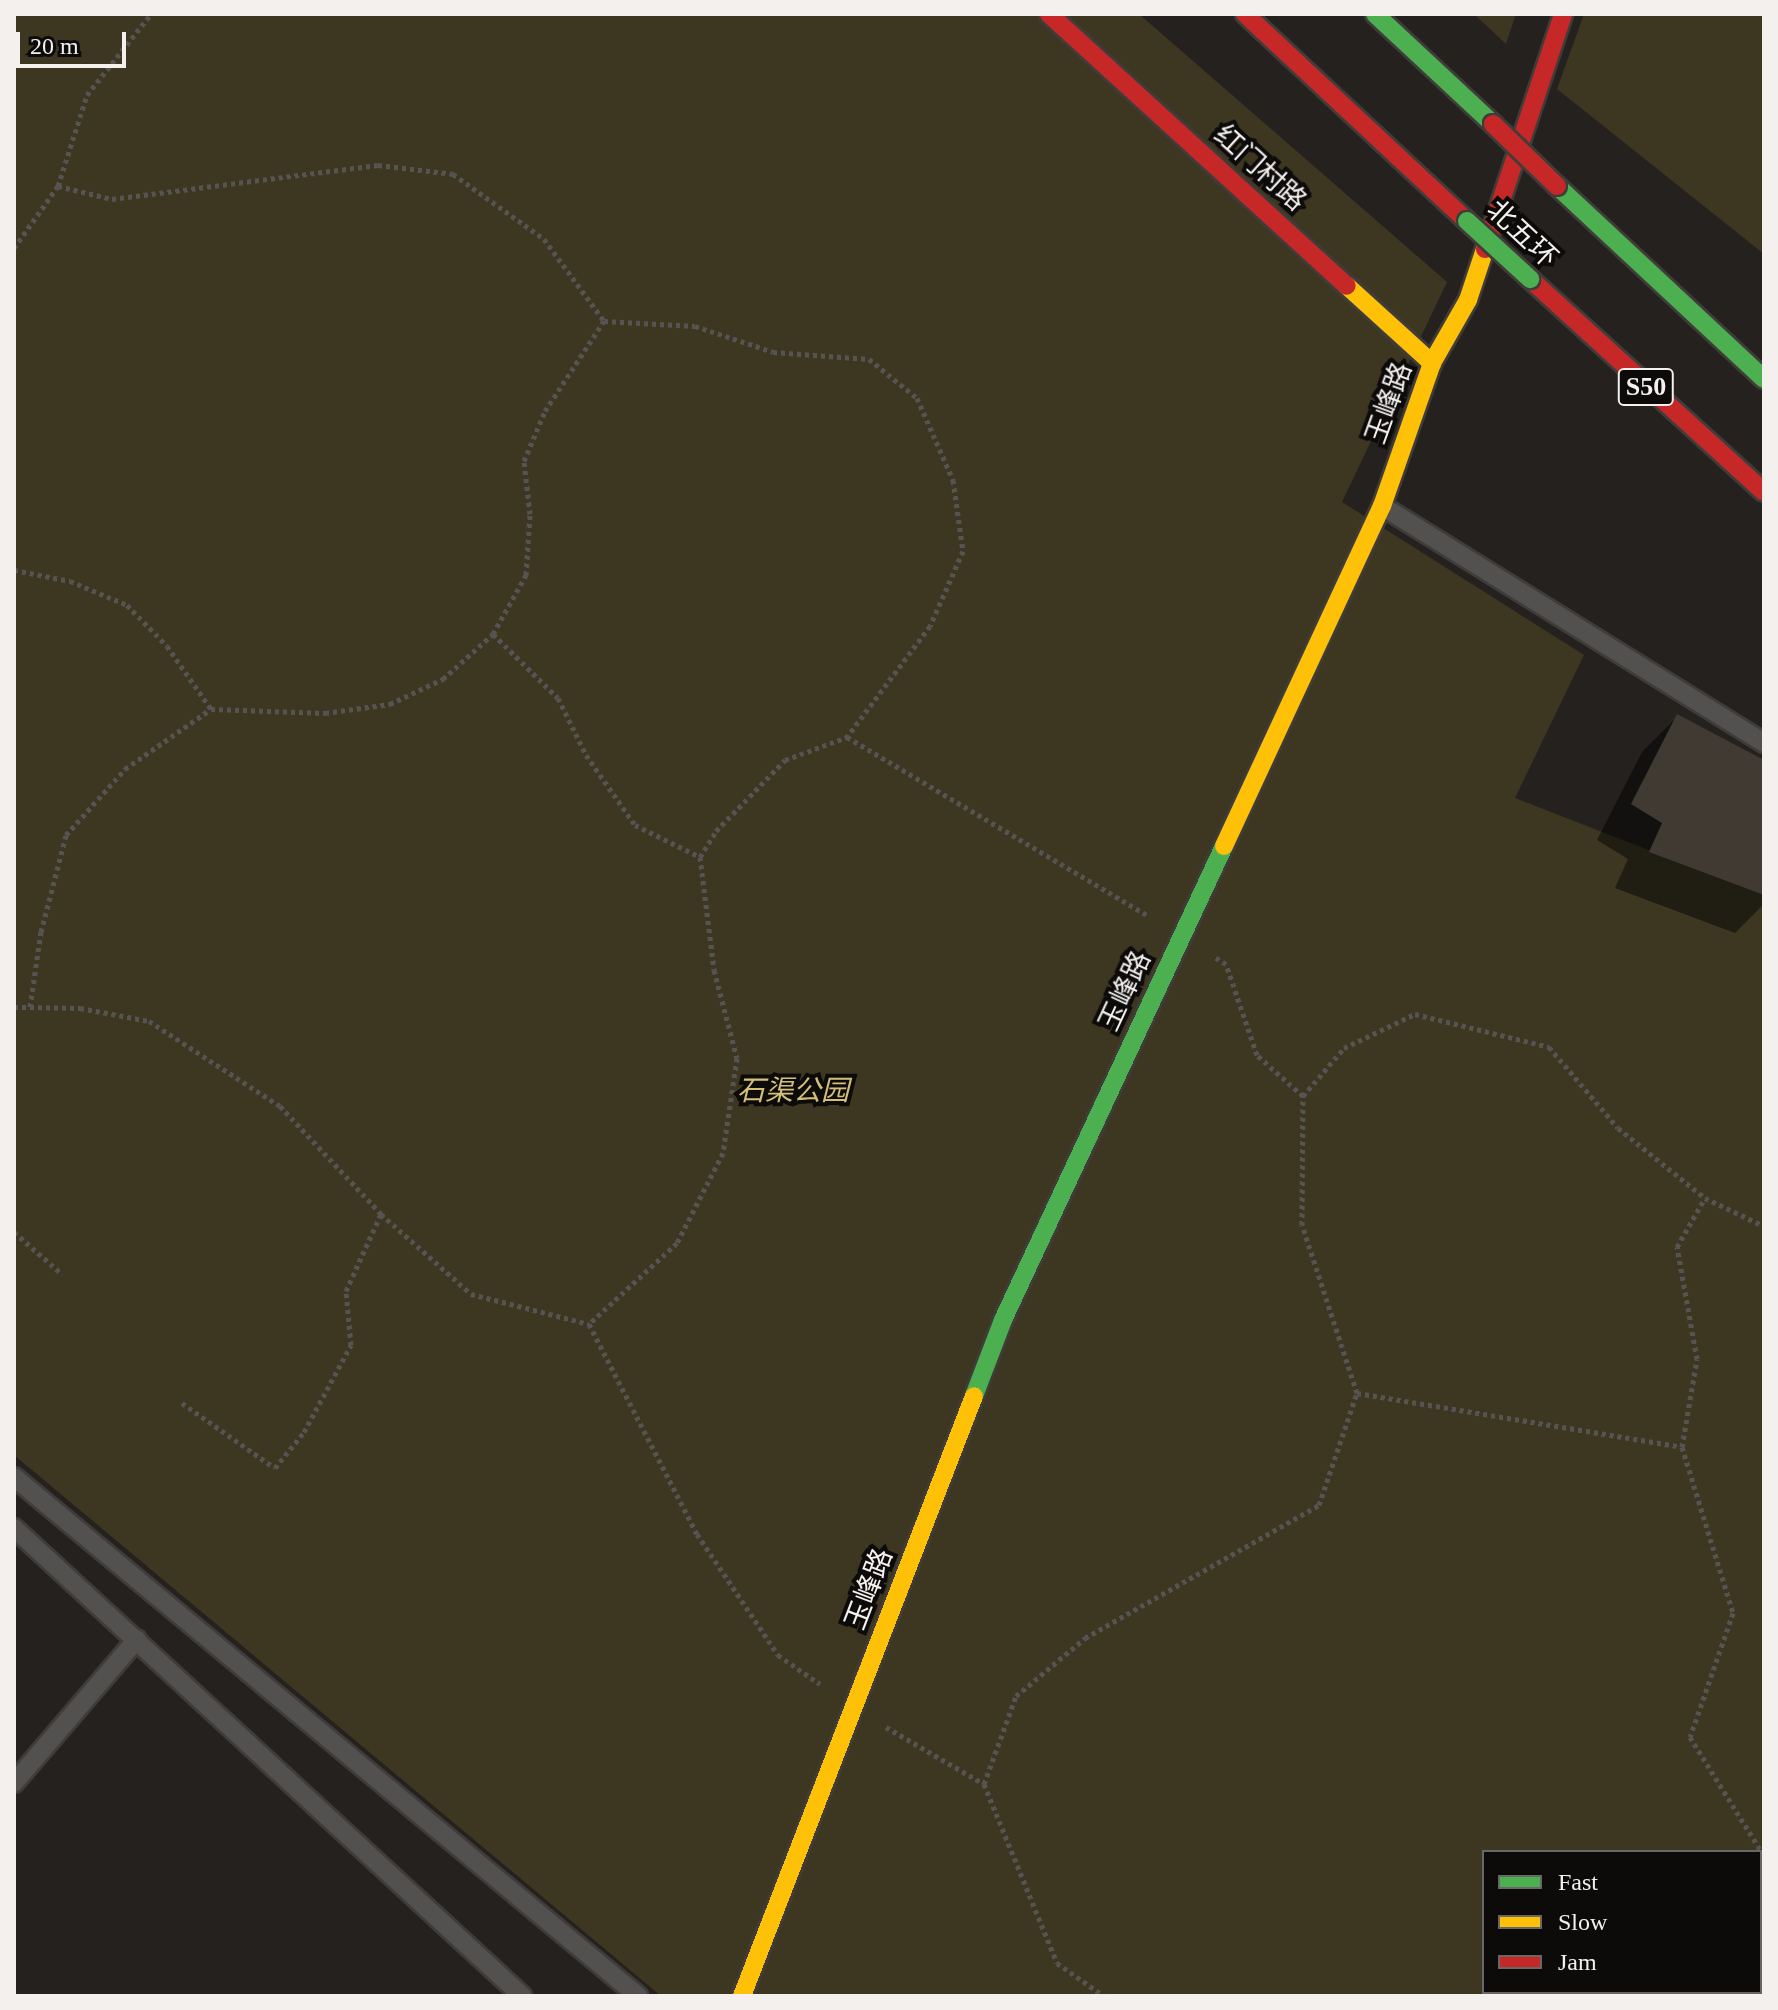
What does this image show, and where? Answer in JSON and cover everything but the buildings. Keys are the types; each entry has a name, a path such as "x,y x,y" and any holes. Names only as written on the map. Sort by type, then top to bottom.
{"main road":[{"name":"红门村路","path":"1049,14 1432,363"},
{"name":"北五环","path":"1245,14 1764,492"},
{"path":"1375,14 1764,379"},
{"name":"玉峰路","path":"742,1996 1003,1320 1382,506 1432,363 1468,300 1563,14"}],"lane":[{"path":"1382,506 1764,743"},
{"path":"14,1477 617,1990 638,1996"},
{"path":"14,1528 522,1996"},
{"path":"14,1783 137,1639"}],"path":[{"path":"14,248 58,186 87,95 151,14"},
{"path":"58,186 112,199 378,165 453,174 544,239 604,321"},
{"path":"30,1007 41,932 66,835 125,769 211,709 325,713 390,704 443,679 493,634 526,575 530,514 524,461 545,411 604,321"},
{"path":"589,1324 677,1243 723,1153 737,1058 714,970 700,857 716,831 785,760 847,737 930,626 963,551 953,480 917,398 869,359 773,352 695,326 604,321"},
{"path":"14,570 70,581 127,605 167,646 211,709"},
{"path":"493,634 558,698 586,755 635,825 700,857"},
{"path":"847,737 1226,964 1257,1055 1303,1096"},
{"path":"14,1007 80,1008 149,1021 280,1106 381,1214 471,1294 589,1324 697,1534 778,1655 854,1708 984,1784 1057,1963 1104,1996"},
{"path":"984,1784 1016,1696 1085,1638 1319,1505 1357,1393 1302,1225 1303,1096 1344,1048 1415,1014 1549,1047 1618,1128 1705,1198 1764,1226"},
{"path":"1705,1198 1677,1247 1697,1359 1682,1447 1733,1613 1690,1737 1760,1850"},
{"path":"182,1403 275,1468 304,1432 351,1345 346,1291 381,1214"},
{"path":"14,1232 62,1274"},
{"path":"1357,1393 1682,1447"}],"green space":[{"name":"石渠公园","path":"14,14 1139,14 1447,282 1342,502 1584,655 1515,798 1764,895 1764,1996 661,1996 14,1455"},
{"path":"1474,14 1516,14 1506,44"},
{"path":"1584,14 1764,14 1764,254 1557,89"}],"traffic: fast":[{"path":"1375,14 1493,124"},
{"path":"1557,186 1764,379"},
{"path":"1467,221 1530,279"},
{"path":"974,1396 1003,1320 1224,846"}],"traffic: slow":[{"path":"1224,846 1382,506 1432,363 1468,300 1485,249"},
{"path":"1347,286 1432,363"},
{"path":"742,1996 974,1396"}],"traffic: jam":[{"path":"1049,14 1347,286"},
{"path":"1245,14 1467,221"},
{"path":"1485,249 1563,14"},
{"path":"1493,124 1557,186"},
{"path":"1530,279 1764,492"}]}
